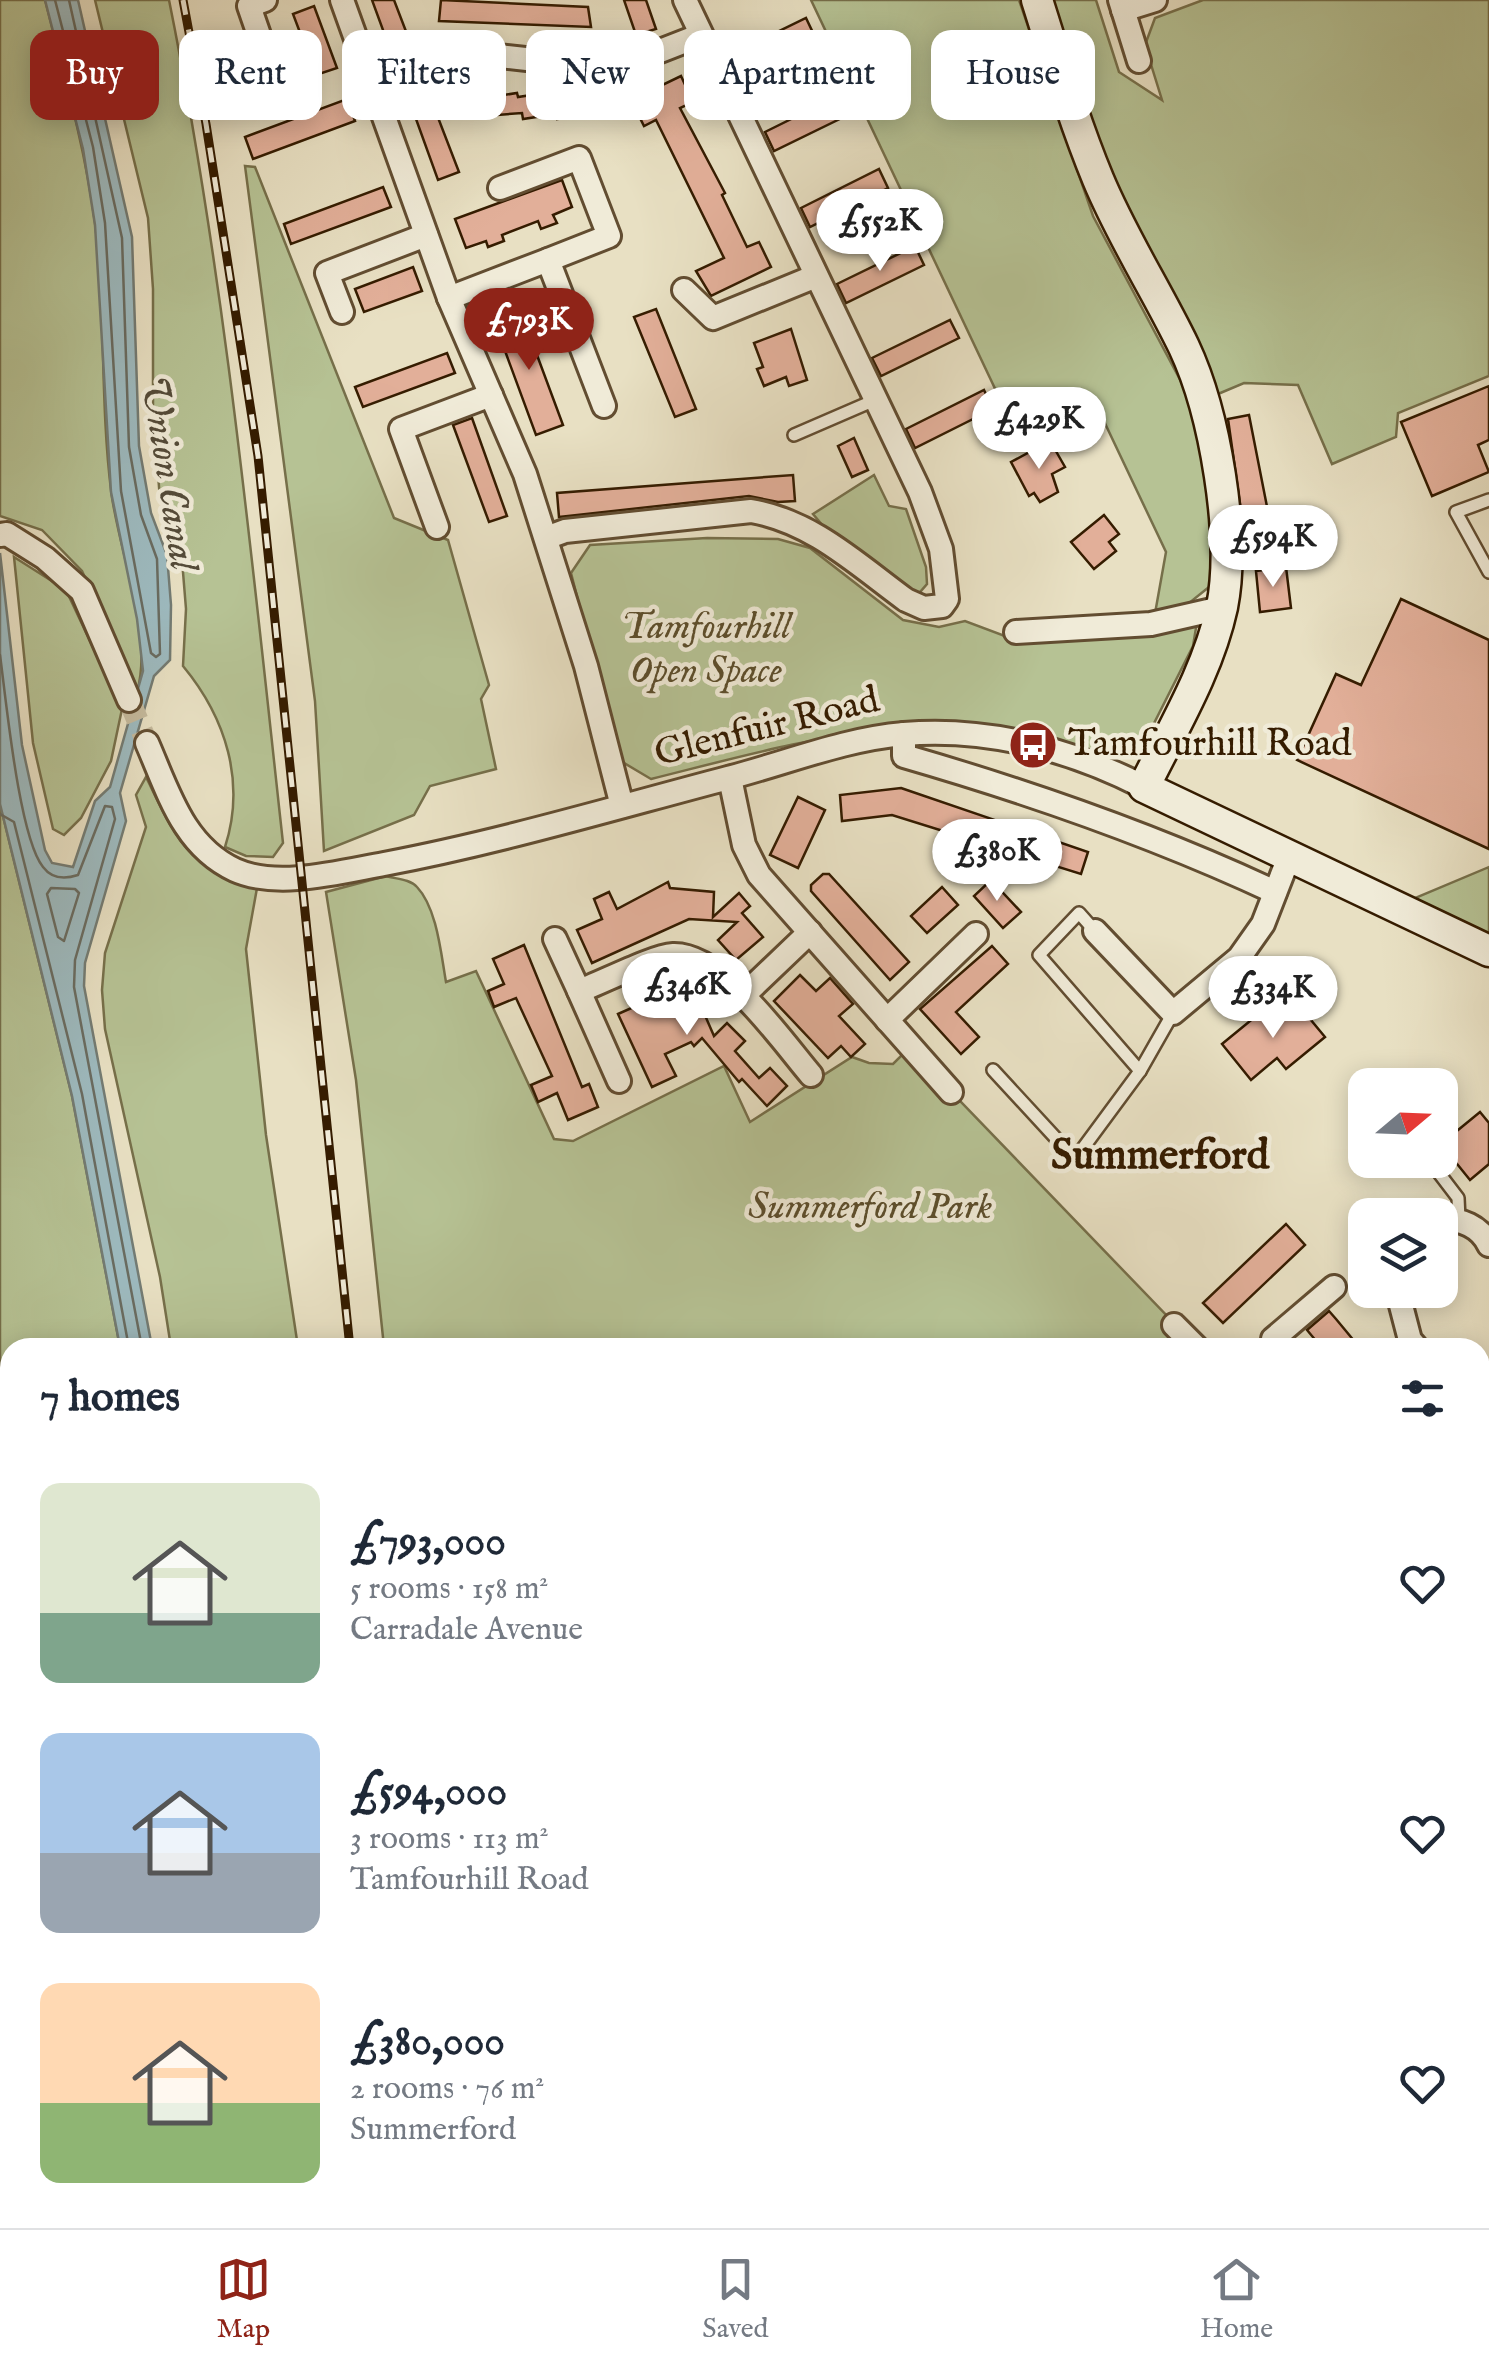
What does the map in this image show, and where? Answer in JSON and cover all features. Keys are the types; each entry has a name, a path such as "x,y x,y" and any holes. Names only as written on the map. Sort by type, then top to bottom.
{"main road":[{"path":"1037,0 1098,180 1186,350 1204,403 1228,546 1221,608 1206,660 1144,786"},
{"name":"Glenfuir Road","path":"1144,786 1489,951"}],"street":[{"path":"257,30 249,6 265,0"},
{"path":"342,0 354,30"},
{"path":"685,0 700,30"},
{"path":"1139,61 1122,5 1155,0"},
{"path":"506,57 589,66 642,58 684,42"},
{"path":"386,120 449,298 546,538 622,806"},
{"path":"546,538 566,531 752,511 779,516 810,530 906,600 924,608 942,606 948,598 942,549 920,492 742,120"},
{"path":"449,298 609,236 579,158 500,188"},
{"path":"342,312 327,273 426,235"},
{"path":"548,260 604,406"},
{"path":"684,290 713,318 816,276"},
{"path":"437,526 401,428 491,395"},
{"path":"0,535 7,534 45,558 82,591 129,700"},
{"path":"1016,632 1151,624 1221,608"},
{"path":"904,734 904,756 1103,820 1192,853 1275,892"},
{"name":"Glenfuir Road","path":"147,743 180,818 194,840 234,870 267,878 321,874 428,856 730,778 830,748 904,734 978,736 1040,746 1092,760 1144,786"},
{"path":"730,778 744,844 759,876 950,1092"},
{"path":"1096,931 1173,1013 1239,958 1263,924 1289,857"},
{"path":"743,996 810,932"},
{"path":"887,1020 976,934"},
{"path":"555,939 619,1081"},
{"path":"579,991 671,955 699,958 743,996 811,1075"},
{"path":"1458,1223 1484,1235 1489,1246"},
{"path":"1280,1338 1334,1288"},
{"path":"1402,1308 1408,1338"},
{"path":"1174,1325 1187,1338"}],"lane":[{"path":"794,435 875,400"},
{"path":"1489,500 1456,512 1489,572"},
{"path":"1096,931 1079,913 1039,954 1140,1072"},
{"path":"992,1070 1075,1160 1140,1072 1173,1013"},
{"path":"1443,1178 1458,1198"}],"green space":[{"path":"0,0 45,0 53,30 30,30 30,120 75,120 86,166 98,256 111,490 141,644 137,692 82,571 42,530 0,516"},
{"path":"95,0 169,0 179,52 179,120 192,120 222,314 248,526 283,843 273,857 246,856 225,847 233,799 228,752 211,707 183,666 186,609 182,560 160,500 153,407 153,289 148,218 124,120 159,120 159,30 102,30"},
{"path":"811,0 1019,0 1029,30 931,30 931,120 1060,120 1093,216 1185,389 1215,500 1218,557 1209,587 1183,608 1154,619 1166,552 1092,396 1017,435 868,120 911,120 911,30 825,30"},
{"path":"1046,0 1096,0 1119,72 1162,100 1145,45 1155,18 1203,0 1489,0 1489,376 1398,413 1396,437 1332,464 1298,385 1244,383 1218,394 1198,343 1106,173 1088,120 1095,120 1095,30 1056,30"},
{"path":"245,166 255,167 394,518 448,540 489,685 481,699 496,769 430,786 414,815 324,851 315,701"},
{"path":"874,475 889,506 906,509 926,567 927,584 920,592 910,594 834,539 813,514"},
{"name":"Tamfourhill Open Space","path":"707,538 778,539 810,548 903,620 939,627 965,621 1010,638 1197,622 1193,646 1142,747 1107,761 1051,740 994,729 937,727 879,730 822,739 651,779 619,760 571,573 590,545"},
{"path":"14,557 66,590 122,709 111,761 81,818 64,835 53,829 33,743"},
{"path":"146,777 176,835 198,860 257,888 246,949 266,1135 297,1338 170,1338 160,1277 105,1029 102,990 105,953 146,827 136,795"},
{"path":"0,804 72,1096 118,1338 0,1338"},
{"path":"1489,867 1489,936 1415,898"},
{"name":"Summerford Park","path":"386,876 417,887 437,932 446,982 476,971 554,1139 573,1141 724,1066 750,1122 852,1057 869,1063 893,1064 909,1048 1188,1338 383,1338 356,1080 326,892"}],"water":[{"path":"45,0 78,0 85,30 53,30"},
{"path":"76,120 105,120 132,237 139,446 151,513 167,555 171,605 170,660 154,676 120,793 126,821 85,963 84,986 150,1338 118,1338 72,1096 0,804 0,553 22,745 45,850 52,863 73,867 95,801 110,787 143,671 137,619 111,492 95,225"}],"building":[{"path":"372,0 394,0 405,30 383,30"},
{"path":"441,0 588,7 591,27 439,21"},
{"path":"624,0 646,0 656,29 634,30"},
{"path":"314,6 337,68 322,73 322,30 299,30 293,14"},
{"path":"806,18 812,30 781,30"},
{"path":"681,76 684,106 680,108 684,120 725,193 722,195 747,247 759,242 771,267 711,296 696,271 724,258 656,120 664,120 664,84"},
{"path":"506,95 526,96 526,119 522,113 506,114"},
{"path":"342,101 342,120 355,121 253,159 245,137 291,120 322,120 322,108"},
{"path":"416,120 439,120 459,172 438,180"},
{"path":"789,120 838,120 774,151 765,132"},
{"path":"879,169 888,188 810,227 801,208"},
{"path":"562,180 572,207 553,215 557,223 541,229 538,221 502,235 504,241 488,247 486,241 466,248 455,219"},
{"path":"383,187 391,207 291,244 284,224"},
{"path":"915,246 924,265 846,303 837,284"},
{"path":"413,267 422,291 364,312 355,289"},
{"path":"656,309 696,409 675,417 634,317"},
{"path":"521,312 563,425 536,435 494,321"},
{"path":"950,320 959,338 881,376 872,358"},
{"path":"791,329 807,380 789,386 786,377 764,386 757,369 763,367 754,343"},
{"path":"447,353 455,373 363,407 355,387"},
{"path":"1489,386 1489,440 1478,445 1489,472 1432,496 1401,422"},
{"path":"984,390 993,409 915,448 906,429"},
{"path":"1249,415 1271,527 1244,532 1228,419"},
{"path":"472,418 507,516 489,522 453,425"},
{"path":"854,438 868,470 852,477 838,446"},
{"path":"1053,446 1065,467 1052,474 1058,492 1040,502 1034,493 1029,496 1011,462 1037,448 1040,454"},
{"path":"793,475 795,501 749,496 559,517 557,493"},
{"path":"1104,515 1119,534 1109,542 1116,551 1094,569 1071,542"},
{"path":"1286,567 1291,608 1260,612 1256,571"},
{"path":"1401,599 1489,640 1489,849 1297,760 1336,674 1361,685"},
{"path":"901,788 1088,852 1081,874 892,815 842,821 840,795"},
{"path":"798,797 825,810 798,868 770,855"},
{"path":"823,874 829,874 909,962 890,980 811,891 811,885"},
{"path":"991,880 1021,912 1003,928 974,896"},
{"path":"668,882 670,888 714,892 713,917 739,893 750,906 742,913 763,937 736,960 718,940 737,922 689,919 592,963 577,930 602,919 594,899 609,892 617,909"},
{"path":"942,887 958,905 927,933 911,916"},
{"path":"524,945 582,1087 589,1084 598,1107 568,1120 557,1093 538,1102 531,1085 552,1076 516,998 494,1007 488,991 504,984 493,959"},
{"path":"992,946 1008,964 956,1012 979,1037 961,1054 920,1009"},
{"path":"800,975 816,991 830,978 853,1004 839,1016 865,1044 851,1057 841,1046 828,1058 774,1001"},
{"path":"690,981 714,1036 727,1023 745,1041 735,1051 759,1078 770,1068 787,1086 767,1106 742,1079 739,1082 702,1038 694,1046 691,1042 665,1054 676,1076 652,1087 618,1014 643,1003 638,993 653,985 658,995"},
{"path":"1296,1002 1325,1037 1286,1069 1277,1058 1251,1080 1222,1044 1261,1012 1270,1023"},
{"path":"1480,1112 1489,1123 1489,1164 1470,1180 1458,1165 1458,1130"},
{"path":"1286,1224 1305,1245 1223,1323 1203,1303"},
{"path":"1329,1311 1352,1338 1314,1338 1307,1330"}],"tunnel":[{"path":"129,700 147,743"}],"railway":[{"path":"183,0 258,456 349,1338"}],"place":[{"name":"Tamfourhill Road","path":"1033,745"}],"district":[{"name":"Summerford","path":"1160,1156"}],"water label":[{"name":"Union Canal","path":"167,473"}]}
